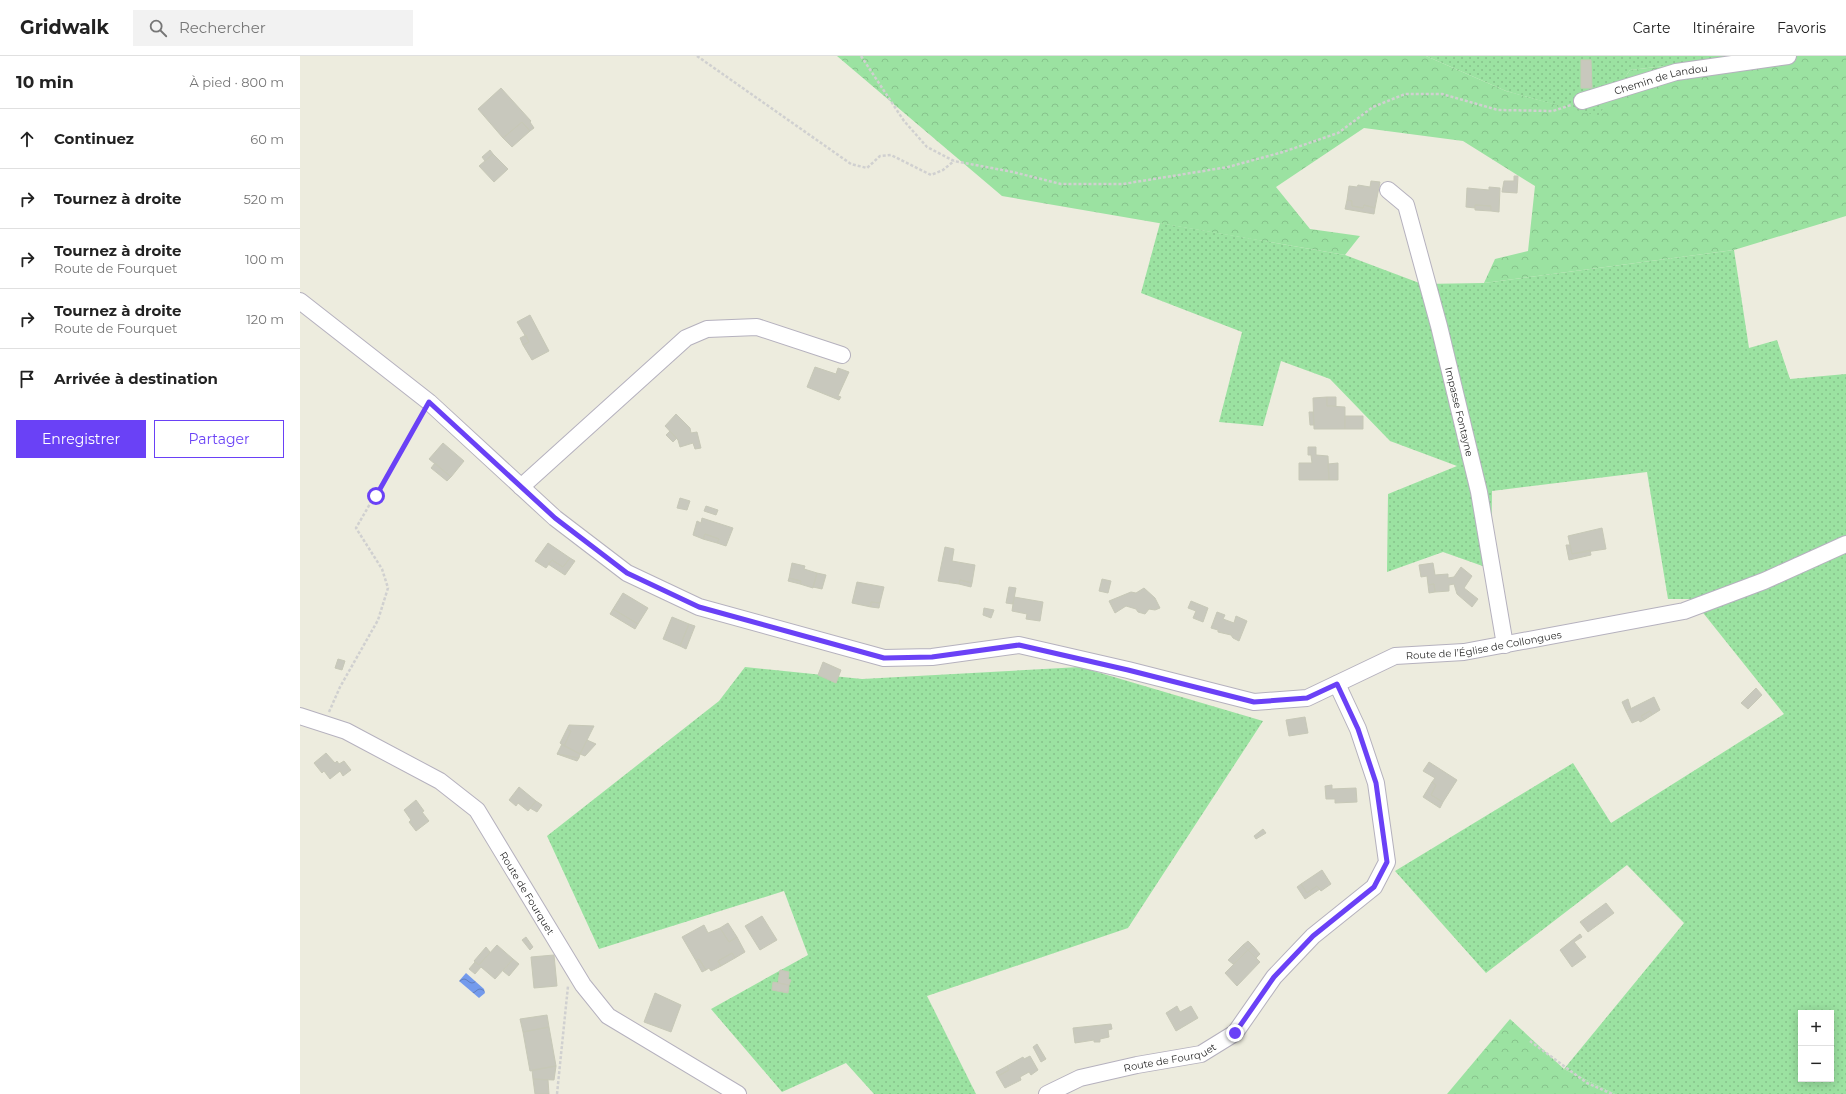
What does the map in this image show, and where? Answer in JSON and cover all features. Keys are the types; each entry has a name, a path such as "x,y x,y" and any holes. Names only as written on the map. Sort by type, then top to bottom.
{"street":[{"name":"Chemin de Landou","path":"1582,101 1676,72 1788,56"},
{"name":"Impasse Fontayne","path":"1388,190 1406,205 1439,326 1479,492 1505,645"},
{"name":"Route de l’Église de Collongues","path":"300,301 429,402 555,518 627,573 699,607 884,658 932,657 1019,645 1128,670 1254,702 1307,698 1395,656 1464,652 1684,611 1764,581 1846,544"},
{"path":"521,487 686,338 707,329 757,327 842,355"},
{"name":"Route de Fourquet","path":"1047,1094 1080,1078 1137,1065 1201,1054 1235,1033 1274,977 1313,936 1374,887 1387,862 1376,783 1358,729 1337,684"},
{"name":"Route de Fourquet","path":"300,716 346,731 440,781 477,810 583,985 608,1016 738,1094"}],"path":[{"path":"697,56 851,164 867,168 880,156 891,155 930,175 943,170 954,161"},
{"path":"861,56 904,121 927,147 954,161 1013,172 1061,184 1123,184 1228,167 1283,152 1338,133 1372,107 1405,94 1442,94 1498,110 1553,111 1582,101"},
{"path":"323,724 340,687 378,620 388,588 382,569 356,528 429,402"},
{"path":"557,1094 571,966"},
{"path":"1530,1041 1587,1083 1612,1094"}],"green space":[{"path":"837,56 1426,56 1506,91 1598,116 1630,70 1755,56 1846,56 1846,216 1734,250 1484,283 1495,259 1528,251 1535,186 1463,141 1364,128 1276,187 1310,229 1360,236 1345,255 1002,196"},
{"path":"1426,56 1755,56 1630,70 1598,117 1506,91"},
{"path":"1160,223 1345,255 1422,284 1484,283 1734,250 1749,348 1777,340 1790,379 1846,374 1846,1094 1615,1094 1564,1069 1684,923 1627,865 1486,973 1395,871 1573,763 1611,823 1784,714 1692,599 1668,599 1647,472 1492,491 1491,569 1443,552 1387,572 1388,494 1457,466 1390,441 1330,379 1281,361 1263,426 1219,422 1242,332 1141,293"},
{"path":"745,667 862,679 1080,667 1263,721 1128,928 927,996 976,1094 874,1094 846,1063 782,1092 711,1009 808,955 784,891 599,949 547,836 719,701"},
{"path":"1510,1019 1564,1069 1615,1094 1447,1094"}],"water":[{"path":"466,973 484,989 485,993 479,998 459,981"}],"building":[{"path":"1581,60 1591,60 1592,88 1581,88"},
{"path":"501,88 531,121 530,122 534,128 530,131 522,122 503,138 478,109"},
{"path":"522,122 530,131 512,147 503,138"},
{"path":"490,150 493,154 485,161 482,157"},
{"path":"493,154 508,169 494,182 479,166"},
{"path":"1514,176 1518,176 1517,193 1502,192 1504,181 1514,181"},
{"path":"1371,181 1380,182 1375,208 1364,205 1363,208 1352,206 1352,201 1347,200 1349,186 1357,187 1358,185 1370,187"},
{"path":"1489,187 1500,188 1499,212 1491,211 1491,206 1475,205 1475,208 1466,207 1467,188 1489,190"},
{"path":"1347,200 1352,201 1352,206 1363,208 1364,205 1375,208 1374,214 1345,209"},
{"path":"1475,205 1491,206 1491,211 1475,210"},
{"path":"530,315 549,351 532,360 523,345 529,342 517,322"},
{"path":"526,335 529,342 523,345 520,338"},
{"path":"815,367 836,374 838,368 849,372 838,396 841,397 839,400 807,387"},
{"path":"1327,397 1327,406 1345,407 1345,429 1314,429 1313,398"},
{"path":"1327,397 1336,397 1336,406 1327,406"},
{"path":"1309,412 1313,412 1314,425 1310,425"},
{"path":"676,414 690,428 691,433 697,432 701,448 695,449 693,443 680,447 678,440 665,426"},
{"path":"1345,416 1363,416 1363,429 1345,429"},
{"path":"670,431 677,438 673,442 666,435"},
{"path":"443,443 464,461 451,477 429,459"},
{"path":"1308,447 1316,447 1316,455 1328,456 1329,480 1299,480 1299,463 1312,463 1311,455 1308,455"},
{"path":"435,463 451,477 447,481 431,468"},
{"path":"1338,463 1338,480 1329,480 1328,464"},
{"path":"680,498 690,501 687,510 677,508"},
{"path":"706,506 718,510 716,515 704,511"},
{"path":"702,518 733,528 726,546 717,543 719,539 705,534 703,539 693,535 697,521 701,523"},
{"path":"1602,528 1606,549 1572,554 1568,536"},
{"path":"705,534 719,539 717,543 703,539"},
{"path":"548,543 570,558 563,567 552,560 546,568 535,561"},
{"path":"1566,545 1570,545 1572,554 1590,550 1591,555 1569,560"},
{"path":"945,547 954,549 952,561 975,565 972,583 960,580 959,584 938,581"},
{"path":"570,558 575,561 565,575 548,564 552,560 563,567"},
{"path":"792,563 805,566 804,569 817,573 813,588 800,584 801,581 789,578"},
{"path":"1433,563 1435,575 1448,574 1448,578 1454,577 1461,567 1472,576 1464,588 1478,599 1472,607 1457,594 1454,584 1449,585 1449,591 1435,592 1434,584 1428,585 1427,576 1421,577 1419,565"},
{"path":"817,573 826,575 822,589 813,587"},
{"path":"789,578 801,581 800,584 788,581"},
{"path":"1102,579 1111,581 1108,593 1099,591"},
{"path":"960,580 972,583 971,587 959,584"},
{"path":"857,582 884,587 880,603 871,602 871,607 852,603"},
{"path":"1434,584 1435,592 1429,593 1428,585"},
{"path":"1009,587 1016,588 1013,604 1006,603"},
{"path":"1144,588 1155,598 1160,608 1155,610 1149,609 1145,614 1126,606 1115,613 1109,601 1131,592 1136,593"},
{"path":"623,593 648,608 638,624 613,609"},
{"path":"1014,597 1043,602 1040,621 1026,619 1027,614 1012,611"},
{"path":"1191,601 1208,608 1203,622 1193,618 1196,611 1188,608"},
{"path":"871,602 880,603 879,608 871,607"},
{"path":"984,608 994,610 991,618 983,615"},
{"path":"613,609 638,624 635,629 610,614"},
{"path":"1217,612 1225,615 1223,619 1234,623 1236,616 1247,621 1239,641 1231,635 1218,632 1218,630 1211,628"},
{"path":"672,617 689,624 680,646 663,639"},
{"path":"689,624 695,626 686,649 680,646"},
{"path":"338,659 345,661 342,670 335,668"},
{"path":"823,662 841,670 836,683 818,675"},
{"path":"1756,688 1762,695 1748,709 1741,703"},
{"path":"1654,697 1660,710 1652,715 1650,711 1641,716 1644,720 1640,722 1639,720 1632,723 1626,711"},
{"path":"1628,699 1631,709 1626,711 1622,702"},
{"path":"1650,711 1652,715 1644,720 1641,716"},
{"path":"1305,717 1308,733 1289,736 1286,720"},
{"path":"569,725 594,726 580,754 564,746 571,731 567,729"},
{"path":"567,729 571,731 564,746 560,743"},
{"path":"587,740 596,744 585,756 580,754"},
{"path":"562,744 580,754 579,758 557,754"},
{"path":"326,753 335,763 337,761 339,764 344,761 351,770 343,776 340,771 330,779 324,771 322,773 314,763"},
{"path":"557,754 579,758 577,761"},
{"path":"1429,762 1457,780 1443,802 1431,795 1436,785 1432,782 1435,778 1423,771"},
{"path":"1432,782 1436,785 1431,795 1443,802 1440,808 1423,797"},
{"path":"1332,785 1332,789 1356,788 1357,802 1335,803 1335,799 1326,799 1325,786"},
{"path":"519,787 536,801 528,811 518,803 516,806 509,800"},
{"path":"416,800 424,811 422,812 429,821 416,831 409,822 411,820 404,810"},
{"path":"536,801 542,805 537,812 530,808"},
{"path":"1263,829 1266,833 1256,839 1254,836"},
{"path":"1322,870 1331,884 1321,891 1317,886 1307,893 1301,884"},
{"path":"1301,884 1307,893 1317,886 1320,889 1305,899 1297,887"},
{"path":"1606,903 1614,913 1588,932 1580,922"},
{"path":"762,916 777,940 760,950 745,926"},
{"path":"728,923 737,937 729,942 720,928"},
{"path":"704,925 708,933 720,928 729,942 737,937 745,952 735,958 732,953 718,961 721,966 711,971 709,968 706,970 699,959 696,961 682,937"},
{"path":"1580,934 1582,937 1574,942 1586,957 1572,967 1560,950"},
{"path":"526,937 533,947 530,950 522,940"},
{"path":"1248,941 1253,946 1248,950 1243,945"},
{"path":"497,945 513,959 495,979 481,967 475,974 469,969 475,962 479,965"},
{"path":"1243,945 1248,950 1233,964 1228,960"},
{"path":"1253,946 1260,954 1256,958 1248,950"},
{"path":"486,947 490,952 479,965 474,961"},
{"path":"1248,950 1260,962 1237,986 1225,973"},
{"path":"732,953 735,958 721,966 718,961"},
{"path":"554,955 557,986 534,988 531,957"},
{"path":"513,959 519,964 509,976 503,971"},
{"path":"699,959 706,970 702,972 696,961"},
{"path":"780,970 789,972 788,979 791,980 789,985 778,983"},
{"path":"773,982 789,985 788,993 772,990"},
{"path":"655,993 681,1005 671,1032 644,1022"},
{"path":"1177,1006 1180,1012 1191,1006 1198,1018 1176,1031 1166,1013"},
{"path":"547,1015 549,1027 523,1032 520,1019"},
{"path":"1111,1024 1112,1029 1108,1030 1109,1037 1100,1039 1100,1042 1094,1042 1094,1040 1075,1043 1073,1028"},
{"path":"549,1027 556,1066 530,1071 523,1032"},
{"path":"1037,1044 1046,1059 1041,1062 1033,1047"},
{"path":"1030,1056 1038,1070 1031,1075 1029,1072 1020,1077 1021,1080 1005,1088 998,1076 1009,1070 1007,1066 1023,1057 1024,1059"},
{"path":"556,1066 554,1080 533,1079 532,1070"},
{"path":"1007,1066 1009,1070 998,1076 996,1072"},
{"path":"533,1079 548,1080 549,1094 535,1094"}],"route":[{"path":"376,496 429,402 555,518 627,573 699,607 884,658 932,657 1019,645 1128,670 1254,702 1307,698 1337,684 1358,729 1376,783 1387,862 1374,887 1313,936 1274,977 1235,1033"}]}
